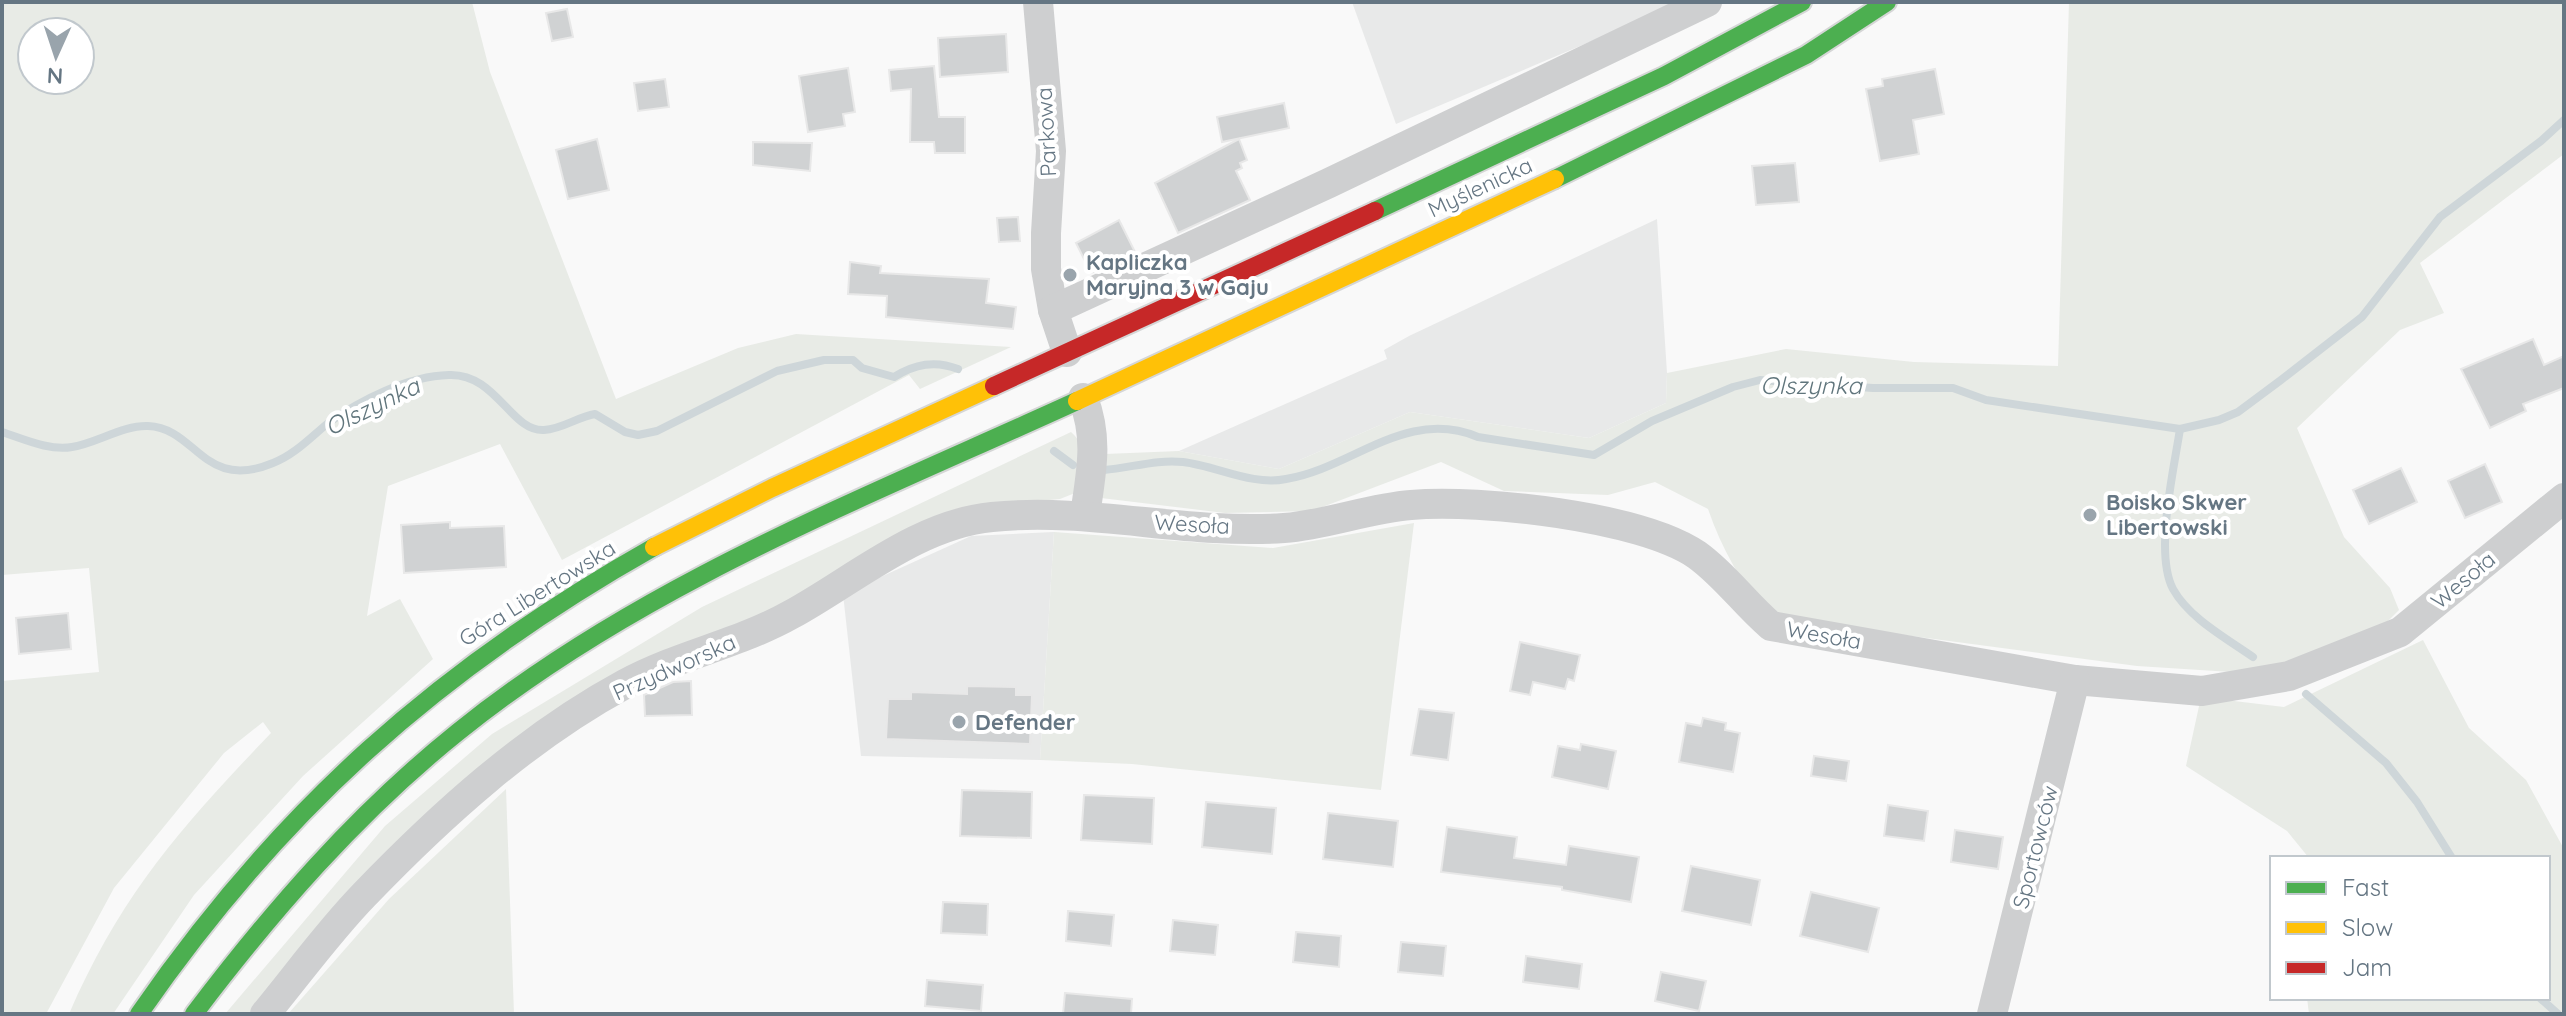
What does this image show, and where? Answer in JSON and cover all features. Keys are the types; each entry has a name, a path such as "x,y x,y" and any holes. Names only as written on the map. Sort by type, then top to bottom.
{"highway":[{"name":"Myślenicka","path":"1067,352 1556,127 1694,61 1802,2"},
{"name":"Myślenicka","path":"1083,398 1723,99 1806,55 1887,2"},
{"name":"Góra Libertowska","path":"139,1014 213,910 299,813 395,723 489,649 580,591 693,528 1067,352"},
{"path":"194,1014 278,906 350,828 461,729 541,672 623,620 716,569 1083,398"}],"street":[{"name":"Parkowa","path":"1038,2 1051,151 1046,233 1053,310 1057,331 1067,352"},
{"path":"1053,310 1329,183 1707,2"},
{"path":"1083,398 1091,419 1095,448 1085,515"},
{"name":"Wesoła","path":"1085,515 1154,523 1284,528 1410,505 1471,504 1608,521 1692,552 1729,579 1750,608 1771,626 2075,680 2202,691 2289,676 2400,632 2564,498"},
{"name":"Przydworska","path":"265,1014 362,897 477,786 569,718 661,667 788,617 939,530 992,517 1085,515"},
{"name":"Sportowców","path":"1992,1014 2075,680"}],"shaded area":[{"path":"2,2 472,2 490,72 616,399 738,348 796,334 1011,347 920,389 909,375 562,560 500,444 388,486 367,616 400,599 433,659 303,776 194,895 113,1014 69,1014 110,933 156,863 209,799 271,733 263,722 224,753 114,888 46,1014 2,1014 2,681 99,672 89,568 2,575"},
{"path":"1352,2 1684,2 1396,124"},
{"path":"2069,2 2564,2 2564,154 2420,263 2444,313 2400,330 2297,428 2344,537 2390,588 2399,610 2380,629 2280,668 2247,673 2137,666 1768,617 1734,566 1708,509 1655,482 1608,495 1504,491 1441,462 1312,511 1225,513 1101,498 1105,454 1179,451 1279,469 1410,412 1589,438 1666,403 1667,373 1786,349 1914,362 2058,366"},
{"path":"1657,219 1667,373 1666,403 1589,438 1410,412 1279,469 1179,451 1387,359 1384,350 1409,336"},
{"path":"1071,432 1077,438 1082,453 1075,493 1060,499 1039,501 808,595 589,692 253,1014 225,1014 385,826 492,734 702,607"},
{"path":"1414,523 1381,790 1132,764 1040,760 1054,532 1273,548"},
{"path":"1054,532 1040,760 861,756 843,594 971,536"},
{"path":"2423,640 2469,728 2526,780 2564,849 2564,1014 2309,1014 2307,1000 2550,1000 2550,856 2307,856 2287,831 2186,766 2201,697 2284,707"},
{"path":"506,789 514,1014 288,1014 389,899"}],"building":[{"path":"567,9 573,37 552,41 546,13"},
{"path":"1006,34 1008,72 940,77 938,38"},
{"path":"934,66 939,117 965,117 965,153 935,153 934,142 910,142 911,89 891,91 889,70"},
{"path":"848,68 855,112 843,114 845,126 808,132 799,76"},
{"path":"1935,69 1944,114 1913,120 1919,154 1880,161 1866,89 1883,86 1882,79"},
{"path":"665,79 669,107 638,111 634,83"},
{"path":"1284,103 1289,128 1222,142 1217,117"},
{"path":"597,139 609,190 568,199 556,150"},
{"path":"1239,139 1247,160 1240,163 1242,168 1236,171 1250,200 1178,233 1155,183"},
{"path":"753,142 812,143 810,171 753,165"},
{"path":"1795,163 1799,202 1756,205 1752,166"},
{"path":"1018,217 1020,241 999,242 997,218"},
{"path":"1119,220 1135,252 1091,273 1076,243"},
{"path":"850,262 881,266 880,273 989,279 986,303 1016,307 1013,329 886,317 887,296 848,294"},
{"path":"2533,339 2544,365 2564,356 2564,388 2523,404 2526,411 2490,428 2461,369"},
{"path":"2485,464 2502,502 2465,518 2448,481"},
{"path":"2401,468 2417,502 2369,524 2353,490"},
{"path":"450,522 450,528 504,526 506,567 404,573 401,525"},
{"path":"68,613 71,649 19,654 16,618"},
{"path":"1520,642 1580,655 1574,681 1568,679 1565,689 1533,682 1530,695 1510,691"},
{"path":"691,681 692,715 645,716 644,695 673,682"},
{"name":"Defender","path":"967,686 1016,687 1016,695 1032,695 1030,744 886,739 888,699 911,699 911,692 967,694"},
{"path":"1419,709 1454,713 1448,760 1411,755"},
{"path":"1703,718 1726,723 1725,730 1740,733 1733,772 1679,762 1686,723 1701,726"},
{"path":"1581,744 1616,751 1608,789 1552,777 1558,746 1580,750"},
{"path":"1814,756 1849,761 1846,781 1811,776"},
{"path":"962,790 1032,792 1031,838 960,836"},
{"path":"1084,795 1154,798 1152,844 1081,840"},
{"path":"1206,802 1276,808 1272,854 1202,847"},
{"path":"1888,805 1928,811 1924,841 1884,836"},
{"path":"1328,813 1398,821 1393,867 1323,859"},
{"path":"1447,827 1517,837 1514,858 1566,865 1569,846 1639,857 1631,902 1562,890 1562,887 1441,872"},
{"path":"1955,830 2003,837 1998,869 1951,862"},
{"path":"1691,866 1760,880 1751,925 1682,911"},
{"path":"1811,892 1879,908 1868,952 1800,936"},
{"path":"943,902 988,904 987,935 941,933"},
{"path":"1068,911 1114,915 1111,946 1066,941"},
{"path":"1173,920 1218,925 1215,955 1170,951"},
{"path":"1296,932 1341,936 1339,967 1293,962"},
{"path":"1401,942 1446,946 1443,976 1398,972"},
{"path":"1526,956 1582,964 1579,989 1523,982"},
{"path":"1661,972 1706,981 1699,1011 1655,1001"},
{"path":"927,980 983,985 981,1011 925,1006"},
{"path":"1065,993 1132,999 1131,1014 1063,1014"}],"waterway":[{"name":"Olszynka","path":"1104,470 1173,461 1260,480 1286,479 1311,473 1403,434 1427,429 1452,430 1594,455 1652,421 1733,387 1760,380 1873,388 1953,388 1986,400 2180,429 2219,420 2238,412 2362,317 2440,217 2564,120"},
{"name":"Olszynka","path":"2,432 37,444 63,448 129,428 148,426 165,429 216,465 231,470 250,470 288,456 327,424 369,398 433,376 465,377 479,383 532,428 551,429 595,414 625,432 638,435 657,431 777,371 824,360 853,360 862,368 894,377 925,365 958,369"},
{"name":"Olszynka","path":"2180,429 2165,533 2165,554 2173,589 2188,609 2209,627 2253,657"},
{"name":"Olszynka","path":"1054,451 1073,465"},
{"name":"Olszynka","path":"2306,694 2386,763 2417,802 2451,856"},
{"name":"Olszynka","path":"2542,1000 2558,1014"}],"traffic: fast":[{"path":"1375,211 1664,76 1802,2"},
{"path":"1555,179 1806,55 1887,2"},
{"path":"194,1014 285,901 351,830 421,763 528,679 602,631 757,547 1077,401"},
{"path":"139,1014 193,940 249,872 307,809 368,750 433,695 502,643 654,547"}],"traffic: slow":[{"path":"1077,401 1555,179"},
{"path":"654,547 772,488 994,386"}],"traffic: jam":[{"path":"994,386 1375,211"}],"place":[{"name":"Kapliczka Maryjna 3 w Gaju","path":"1070,275"},
{"name":"Boisko Skwer Libertowski","path":"2090,515"},
{"name":"Defender","path":"959,722"}]}
